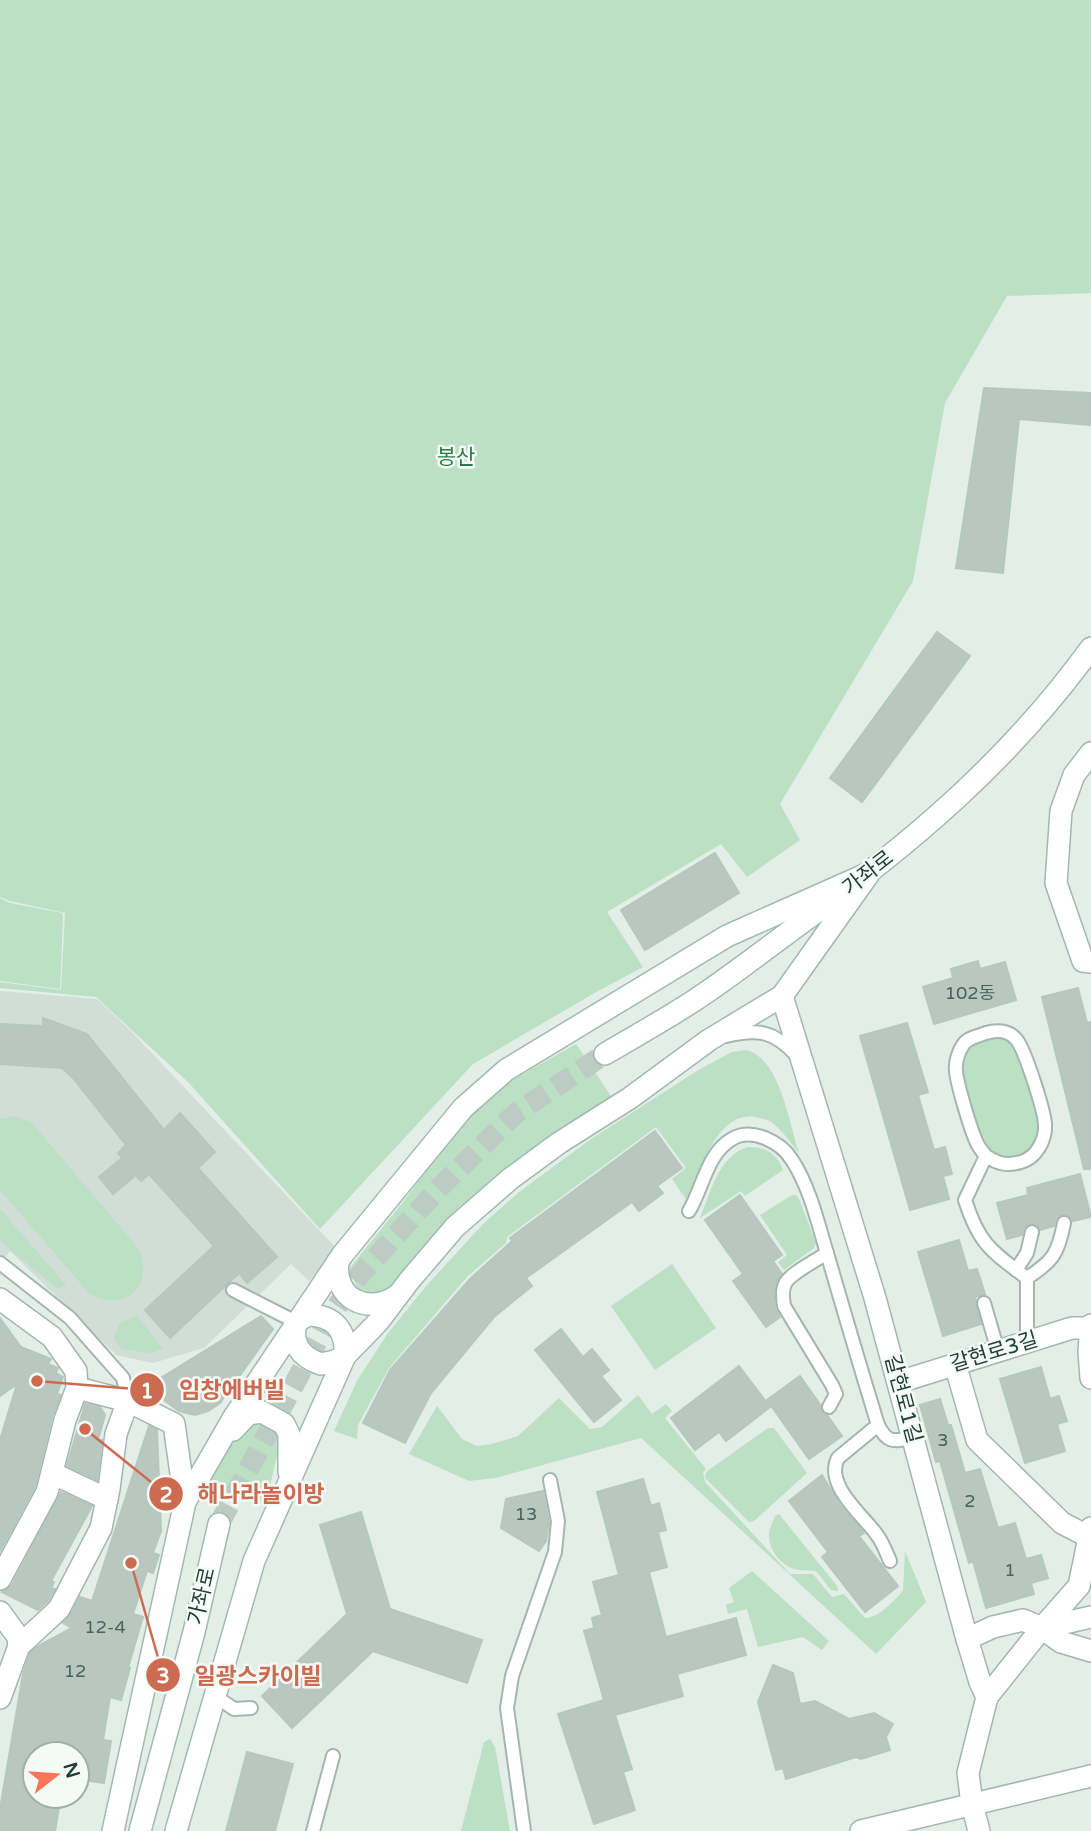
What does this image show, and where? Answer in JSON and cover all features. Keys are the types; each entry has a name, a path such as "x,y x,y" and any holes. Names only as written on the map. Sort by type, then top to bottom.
{"main road":[{"name":"가좌로","path":"606,1054 693,1002 869,873 944,812 1005,752 1061,689 1091,648"},
{"path":"1091,753 1074,775 1061,811 1056,883 1083,961 1091,962"},
{"path":"176,1831 254,1561 345,1356 345,1346 339,1330 327,1317 308,1315 296,1322 293,1335 303,1355 321,1364 345,1356 378,1322 455,1227 510,1179 559,1143 630,1098 709,1040 782,996 869,873"},
{"path":"113,1831 185,1502 234,1417 338,1261 463,1108 506,1070 727,936 869,873"},
{"name":"갈현로1길","path":"782,996 875,1298 967,1639 987,1697"},
{"path":"338,1261 336,1273 341,1288 356,1301 371,1305 387,1302 401,1292"},
{"path":"1,1301 51,1337 77,1379 174,1424 185,1502"},
{"path":"1091,1327 1091,1378"},
{"name":"갈현로3길","path":"899,1382 1072,1328 1091,1327"},
{"path":"956,1364 977,1440 1062,1523 1090,1532 1079,1586 987,1697 968,1773 979,1831"},
{"path":"0,1579 54,1474 77,1379"},
{"path":"19,1646 59,1609 100,1528 116,1434 128,1401"},
{"path":"214,1451 248,1414 262,1412 274,1417 284,1424 289,1434 290,1468 284,1495"},
{"path":"54,1474 107,1499"},
{"name":"가좌로","path":"140,1831 194,1632 219,1524"},
{"path":"0,1612 18,1637 19,1646 0,1698"},
{"path":"1042,1628 1091,1617"},
{"path":"967,1639 993,1626 1023,1620 1042,1628 1061,1643 1091,1651"},
{"path":"861,1831 1091,1776"}],"lane":[{"path":"709,1040 759,1031 787,1044 802,1063"},
{"path":"993,1031 1006,1032 1014,1037 1024,1050 1045,1124 1044,1132 1036,1153 1025,1161 1010,1165 997,1164 986,1156 977,1145 956,1070 958,1056 964,1042 976,1036 993,1031"},
{"path":"689,1211 717,1152 733,1138 758,1136 780,1147 791,1158 827,1253 878,1424 884,1437 892,1441 913,1438"},
{"path":"986,1156 965,1200 972,1223 985,1245 1027,1278"},
{"path":"1027,1278 1046,1266 1058,1251 1064,1223"},
{"path":"1016,1270 1031,1245 1032,1232"},
{"path":"827,1253 785,1284 783,1300 836,1394 829,1407"},
{"path":"0,1263 70,1318 123,1378 128,1401"},
{"path":"1027,1278 1027,1342"},
{"path":"233,1290 296,1322"},
{"path":"984,1303 998,1351"},
{"path":"878,1424 838,1458 835,1474 843,1492 877,1536 890,1561"},
{"path":"524,1831 507,1707 512,1676 555,1552 558,1521 550,1480"},
{"path":"217,1690 221,1700 234,1709 251,1708"},
{"path":"313,1831 333,1756"}],"shaded area":[{"path":"0,991 97,999 128,1028 337,1249 309,1281 291,1264 204,1348 153,1363 116,1355 10,1251 0,1264"}],"green space":[{"name":"봉산","path":"0,0 1091,0 1091,293 1007,296 945,403 913,581 780,804 800,840 747,877 721,844 607,912 643,967 473,1064 320,1229 188,1082 96,997 0,988 0,982 61,990 65,913 0,897"},
{"path":"0,898 10,903 62,913 60,989 0,981"},
{"path":"976,1036 1015,1037 1045,1124 1042,1141 1010,1165 977,1145 958,1056"},
{"path":"576,1044 611,1096 494,1178 382,1297 358,1290 349,1269 466,1117 512,1080"},
{"path":"746,1050 758,1055 775,1078 799,1153 781,1130 768,1121 745,1117 732,1122 721,1132 704,1159 687,1201 672,1179 686,1168 656,1127 507,1237 506,1243 467,1277 389,1368 358,1425 357,1439 334,1431 358,1379 388,1333 427,1285 484,1223 519,1192 591,1139 700,1069 732,1052"},
{"path":"15,1116 31,1122 138,1248 143,1274 140,1284 125,1298 102,1299 89,1293 0,1190 0,1119"},
{"path":"748,1147 770,1152 783,1170 745,1196 741,1191 700,1218 712,1186 729,1158"},
{"path":"792,1195 799,1199 816,1243 814,1248 784,1270 778,1262 787,1255 760,1215"},
{"path":"0,1209 66,1285 58,1289 0,1241"},
{"path":"672,1264 716,1328 655,1370 611,1306"},
{"path":"137,1316 164,1349 151,1353 122,1349 114,1340 119,1323"},
{"path":"638,1395 652,1414 666,1404 672,1411 665,1418 706,1469 703,1472 705,1482 790,1574 813,1574 832,1597 844,1594 865,1618 871,1617 886,1608 903,1591 905,1551 926,1602 876,1654 641,1438 495,1478 469,1481 409,1454 437,1406 462,1439 477,1446 518,1436 559,1398 590,1429 602,1427"},
{"path":"261,1423 275,1428 280,1443 266,1503 205,1481 234,1436 251,1425"},
{"path":"768,1428 774,1428 807,1473 754,1521 749,1522 705,1478 706,1472"},
{"path":"779,1514 837,1586 838,1591 831,1590 816,1571 793,1569 777,1557 771,1546 769,1533 775,1516"},
{"path":"752,1571 829,1641 822,1650 803,1637 758,1647 747,1609 728,1614 726,1605 734,1602 729,1588"},
{"path":"490,1739 495,1747 510,1831 461,1831 484,1742"}],"building":[{"path":"984,388 1091,393 1091,425 1019,419 1003,573 956,568"},
{"path":"937,632 970,656 862,802 830,778"},
{"path":"715,853 739,893 645,950 621,910"},
{"path":"978,961 980,969 1005,962 1016,1000 934,1024 923,987 953,978 951,969"},
{"path":"1078,988 1087,1023 1091,1022 1091,1169 1084,1169 1042,997"},
{"path":"43,1018 87,1034 164,1130 180,1113 215,1152 198,1168 277,1257 247,1283 239,1273 170,1338 145,1310 214,1246 149,1174 141,1181 136,1175 113,1194 99,1177 122,1158 118,1153 126,1145 62,1068 0,1064 0,1024 43,1026"},
{"path":"907,1023 928,1092 918,1095 934,1150 945,1147 952,1174 943,1176 949,1199 910,1210 860,1036"},
{"path":"655,1131 682,1168 657,1186 663,1193 639,1211 632,1202 526,1278 532,1286 494,1317 431,1393 405,1443 363,1423 390,1370 470,1279 512,1241 510,1238"},
{"path":"1080,1174 1091,1217 1072,1221 1069,1216 1062,1215 1057,1218 1054,1226 1040,1230 1037,1225 1030,1224 1025,1227 1022,1235 1007,1239 997,1203 1028,1195 1027,1188"},
{"path":"740,1195 782,1255 773,1261 782,1274 776,1283 774,1295 775,1308 780,1317 766,1327 733,1281 743,1274 705,1220"},
{"path":"959,1240 968,1271 977,1269 985,1294 975,1297 981,1324 943,1336 918,1252"},
{"path":"261,1316 273,1329 220,1403 208,1411 195,1415 179,1411 146,1387"},
{"path":"0,1318 21,1347 51,1359 48,1364 58,1368 56,1373 63,1377 57,1394 61,1395 52,1417 35,1487 0,1551 0,1440 17,1384 0,1396"},
{"path":"561,1329 583,1357 592,1349 609,1370 601,1376 621,1400 594,1422 535,1350"},
{"path":"739,1366 770,1407 726,1441 719,1432 695,1450 671,1418"},
{"path":"1041,1367 1050,1399 1059,1396 1067,1421 1057,1424 1065,1451 1025,1463 1000,1379"},
{"path":"800,1376 821,1406 822,1412 842,1436 809,1459 767,1400"},
{"path":"940,1399 965,1473 980,1469 998,1528 1015,1523 1026,1559 1041,1555 1048,1578 1031,1583 1034,1594 986,1608 973,1561 969,1563 940,1461 936,1462 920,1405"},
{"path":"85,1404 100,1407 105,1415 98,1440 102,1440 97,1480 67,1466"},
{"path":"149,1426 157,1430 161,1531 153,1553 159,1555 153,1573 147,1571 133,1614 143,1617 121,1700 110,1697 103,1740 111,1741 104,1783 91,1781 91,1740 21,1740 21,1810 59,1810 55,1831 0,1831 0,1809 23,1674 30,1653 72,1628 63,1623 80,1597 92,1601"},
{"path":"822,1475 840,1505 864,1533 859,1536 898,1586 865,1612 822,1557 828,1552 789,1501"},
{"path":"643,1479 651,1506 659,1503 666,1530 658,1532 667,1567 649,1572 666,1637 736,1618 746,1655 677,1674 683,1696 615,1715 632,1769 623,1772 635,1810 594,1824 558,1714 604,1700 584,1631 594,1628 592,1618 602,1615 593,1582 619,1575 597,1492"},
{"path":"543,1491 549,1523 546,1541 539,1551 501,1528 506,1499"},
{"path":"61,1492 92,1506 51,1581 54,1582 51,1588 55,1589 48,1601 38,1610 2,1592 12,1585"},
{"path":"361,1512 390,1609 482,1640 467,1683 373,1651 292,1728 262,1696 347,1614 320,1525"},
{"path":"773,1665 793,1673 800,1704 815,1701 849,1719 874,1713 893,1724 886,1737 890,1750 861,1759 856,1757 786,1779 783,1768 776,1770 758,1702"},
{"path":"247,1752 293,1764 275,1831 226,1831"}],"tunnel":[{"path":"219,1524 333,1312 357,1278 440,1187 516,1113 605,1054"}],"place":[{"name":"임창에버빌","path":"37,1381"},
{"name":"해나라놀이방","path":"85,1429"},
{"name":"일광스카이빌","path":"131,1563"}]}
